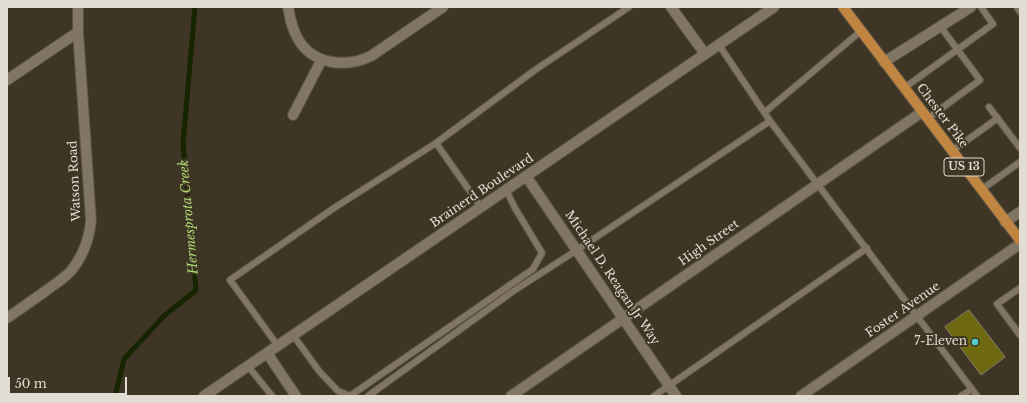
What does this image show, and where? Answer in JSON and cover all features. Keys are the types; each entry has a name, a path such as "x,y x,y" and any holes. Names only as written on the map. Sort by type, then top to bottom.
{"main road":[{"name":"Chester Pike","path":"843,7 1020,240"}],"street":[{"name":"Watson Road","path":"7,318 56,284 71,271 83,251 90,230 91,220 78,32 78,7"},
{"path":"288,7 291,24 297,39 307,51 314,56 339,64 363,60 378,52 443,7"},
{"path":"671,7 705,54"},
{"name":"Brainerd Boulevard","path":"204,396 774,7"},
{"path":"884,62 971,7"},
{"path":"7,80 78,32"},
{"path":"293,115 322,59"},
{"name":"High Street","path":"511,396 818,184 925,115"},
{"name":"Michael D. Reagan Jr Way","path":"526,176 676,396"},
{"path":"1006,222 1020,212"},
{"name":"Foster Avenue","path":"801,396 1020,244"},
{"path":"267,353 296,396"}],"lane":[{"path":"278,346 230,280 334,208 436,144 535,70 629,7"},
{"path":"904,88 993,24 981,7"},
{"path":"1016,7 1020,12"},
{"path":"925,115 980,80 940,26"},
{"path":"765,112 861,32"},
{"path":"718,45 770,121 977,396"},
{"path":"989,107 1020,148"},
{"path":"952,151 998,118"},
{"path":"368,396 512,292 770,121"},
{"path":"436,144 481,207"},
{"path":"981,190 1020,162"},
{"path":"293,335 319,371 338,391 350,396 533,269 542,253 506,190"},
{"path":"654,396 867,248"},
{"path":"1020,288 997,304 1020,335"},
{"path":"248,366 272,396"},
{"path":"961,396 972,388"}],"building":[{"name":"7-Eleven","path":"969,310 1005,357 981,375 945,327"}],"waterway":[{"name":"Hermesprota Creek","path":"115,396 124,359 164,316 196,290 183,143 195,7"}],"place":[{"name":"7-Eleven","path":"975,342"}]}
